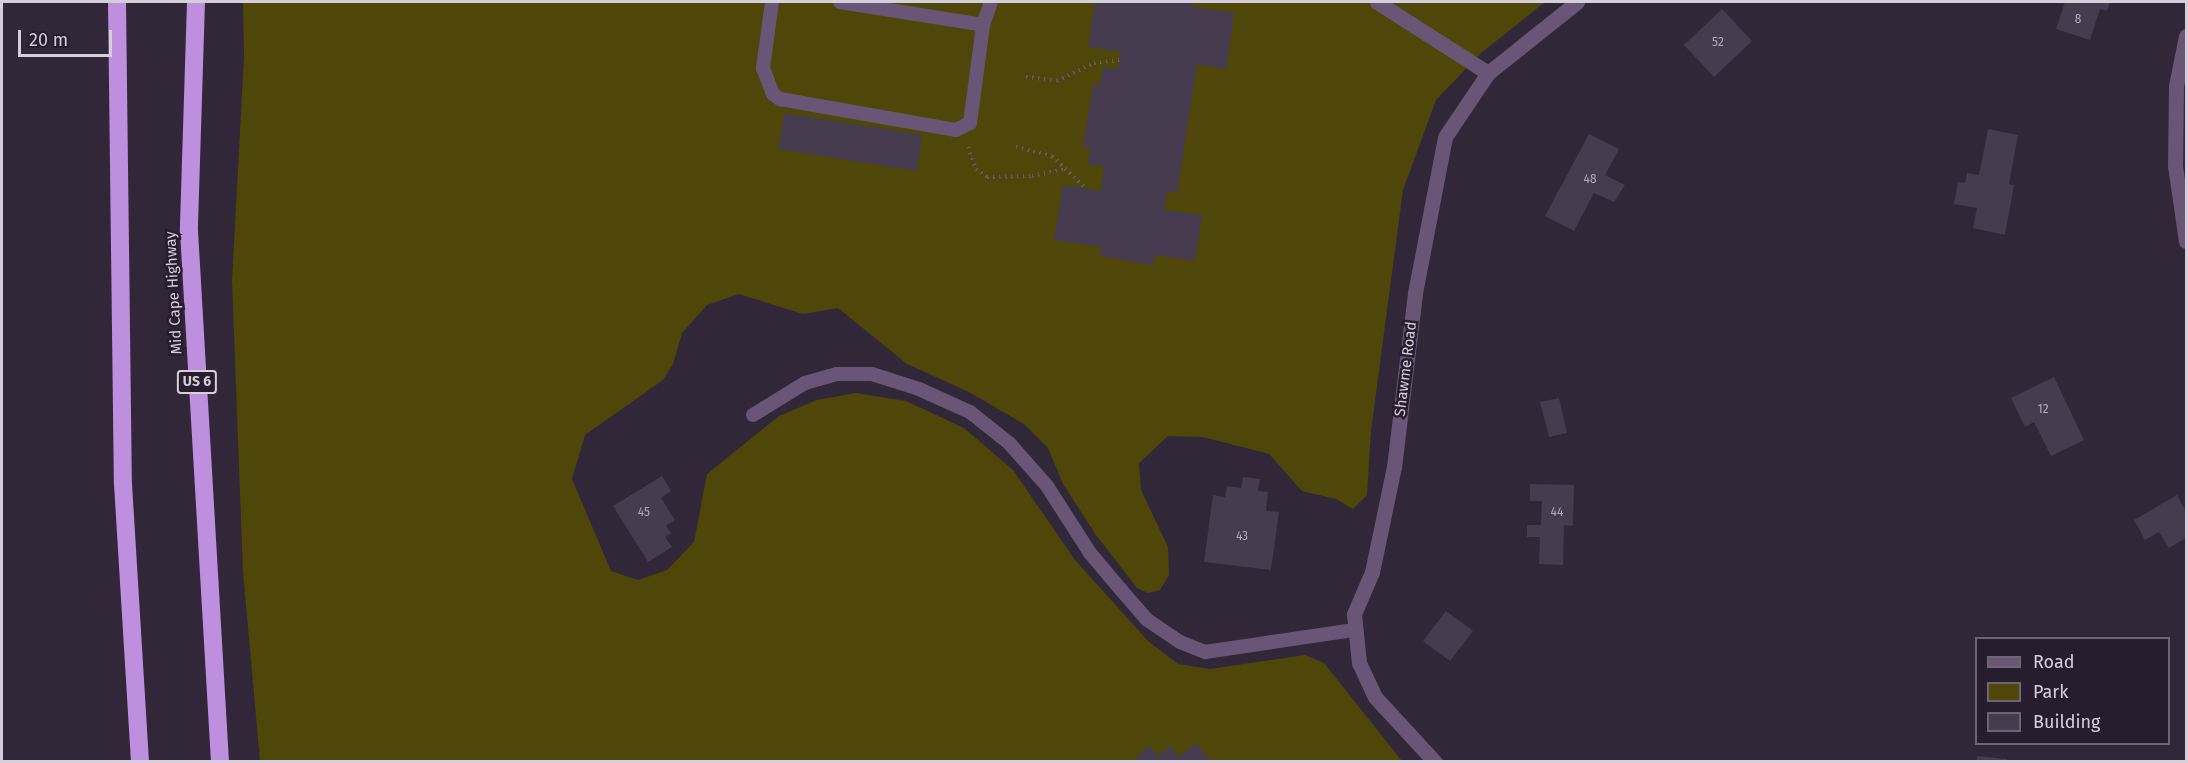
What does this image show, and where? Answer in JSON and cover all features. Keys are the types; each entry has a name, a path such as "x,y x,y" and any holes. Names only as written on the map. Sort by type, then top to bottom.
{"highway":[{"path":"117,2 123,484 140,762"},
{"name":"Mid Cape Highway","path":"196,2 189,231 220,762"}],"street":[{"path":"1377,2 1488,73"},
{"name":"Shawme Road","path":"1435,762 1375,697 1359,663 1354,614 1372,572 1394,467 1415,293 1445,138 1488,73 1577,2"},
{"path":"2187,36 2176,86 2175,166 2187,241"}],"lane":[{"path":"772,2 763,68 773,94 780,99 961,130 970,123 983,25 991,2"},
{"path":"840,2 983,25"},
{"path":"753,415 805,383 837,374 872,374 919,389 970,412 1009,443 1047,486 1090,553 1146,619 1180,642 1205,652 1354,630"}],"path":[{"path":"1026,77 1057,81 1094,63 1120,60"},
{"path":"961,130 976,169 987,177 1032,176 1065,169"},
{"path":"1016,147 1052,156 1085,188"}],"green space":[{"path":"243,2 1545,2 1481,53 1436,100 1403,190 1371,431 1367,495 1353,509 1336,499 1302,491 1269,454 1203,437 1168,436 1139,463 1141,490 1168,547 1169,575 1160,590 1148,593 1137,588 1096,535 1063,484 1048,448 1024,424 969,392 907,364 838,308 803,314 739,294 707,305 682,333 673,364 663,380 585,435 572,479 611,571 638,580 667,570 694,542 707,474 779,416 817,400 856,393 906,401 964,428 1013,470 1075,560 1148,641 1178,664 1210,669 1305,655 1324,663 1402,761 260,761 243,572 232,281 244,57"}],"building":[{"path":"1095,2 1193,2 1193,7 1234,13 1226,69 1197,64 1177,193 1167,191 1164,210 1202,215 1195,261 1155,255 1153,265 1100,256 1102,247 1054,240 1063,185 1101,191 1104,167 1088,164 1090,148 1083,147 1093,84 1100,85 1103,67 1118,69 1121,52 1088,47"},
{"path":"2065,2 2110,2 2107,11 2100,9 2090,40 2056,29"},
{"path":"1722,9 1752,41 1714,77 1684,45"},
{"path":"784,113 922,135 917,171 779,149"},
{"path":"1988,129 2018,135 2009,184 2014,185 2005,235 1973,228 1977,208 1954,204 1958,182 1965,183 1967,173 1979,175"},
{"path":"1589,134 1619,149 1605,175 1625,185 1614,202 1594,193 1574,231 1545,216"},
{"path":"2054,377 2084,440 2051,456 2034,422 2025,427 2011,398"},
{"path":"1559,398 1567,433 1549,437 1540,402"},
{"path":"662,476 671,491 661,498 675,520 666,526 671,533 665,537 672,547 648,562 613,506"},
{"path":"1243,477 1260,479 1258,491 1268,492 1266,511 1279,512 1271,570 1204,562 1213,495 1225,497 1227,486 1241,488"},
{"path":"1530,484 1574,485 1573,526 1564,525 1563,565 1539,564 1540,537 1527,537 1527,525 1541,525 1542,501 1530,501"},
{"path":"2177,495 2186,511 2186,538 2169,548 2159,532 2145,540 2134,520"},
{"path":"1446,611 1473,631 1450,661 1423,641"},
{"path":"1196,743 1212,762 1141,762 1136,757 1149,746 1158,756 1170,746 1179,757"},
{"path":"1977,756 2007,759 2007,762 1977,762"}]}
